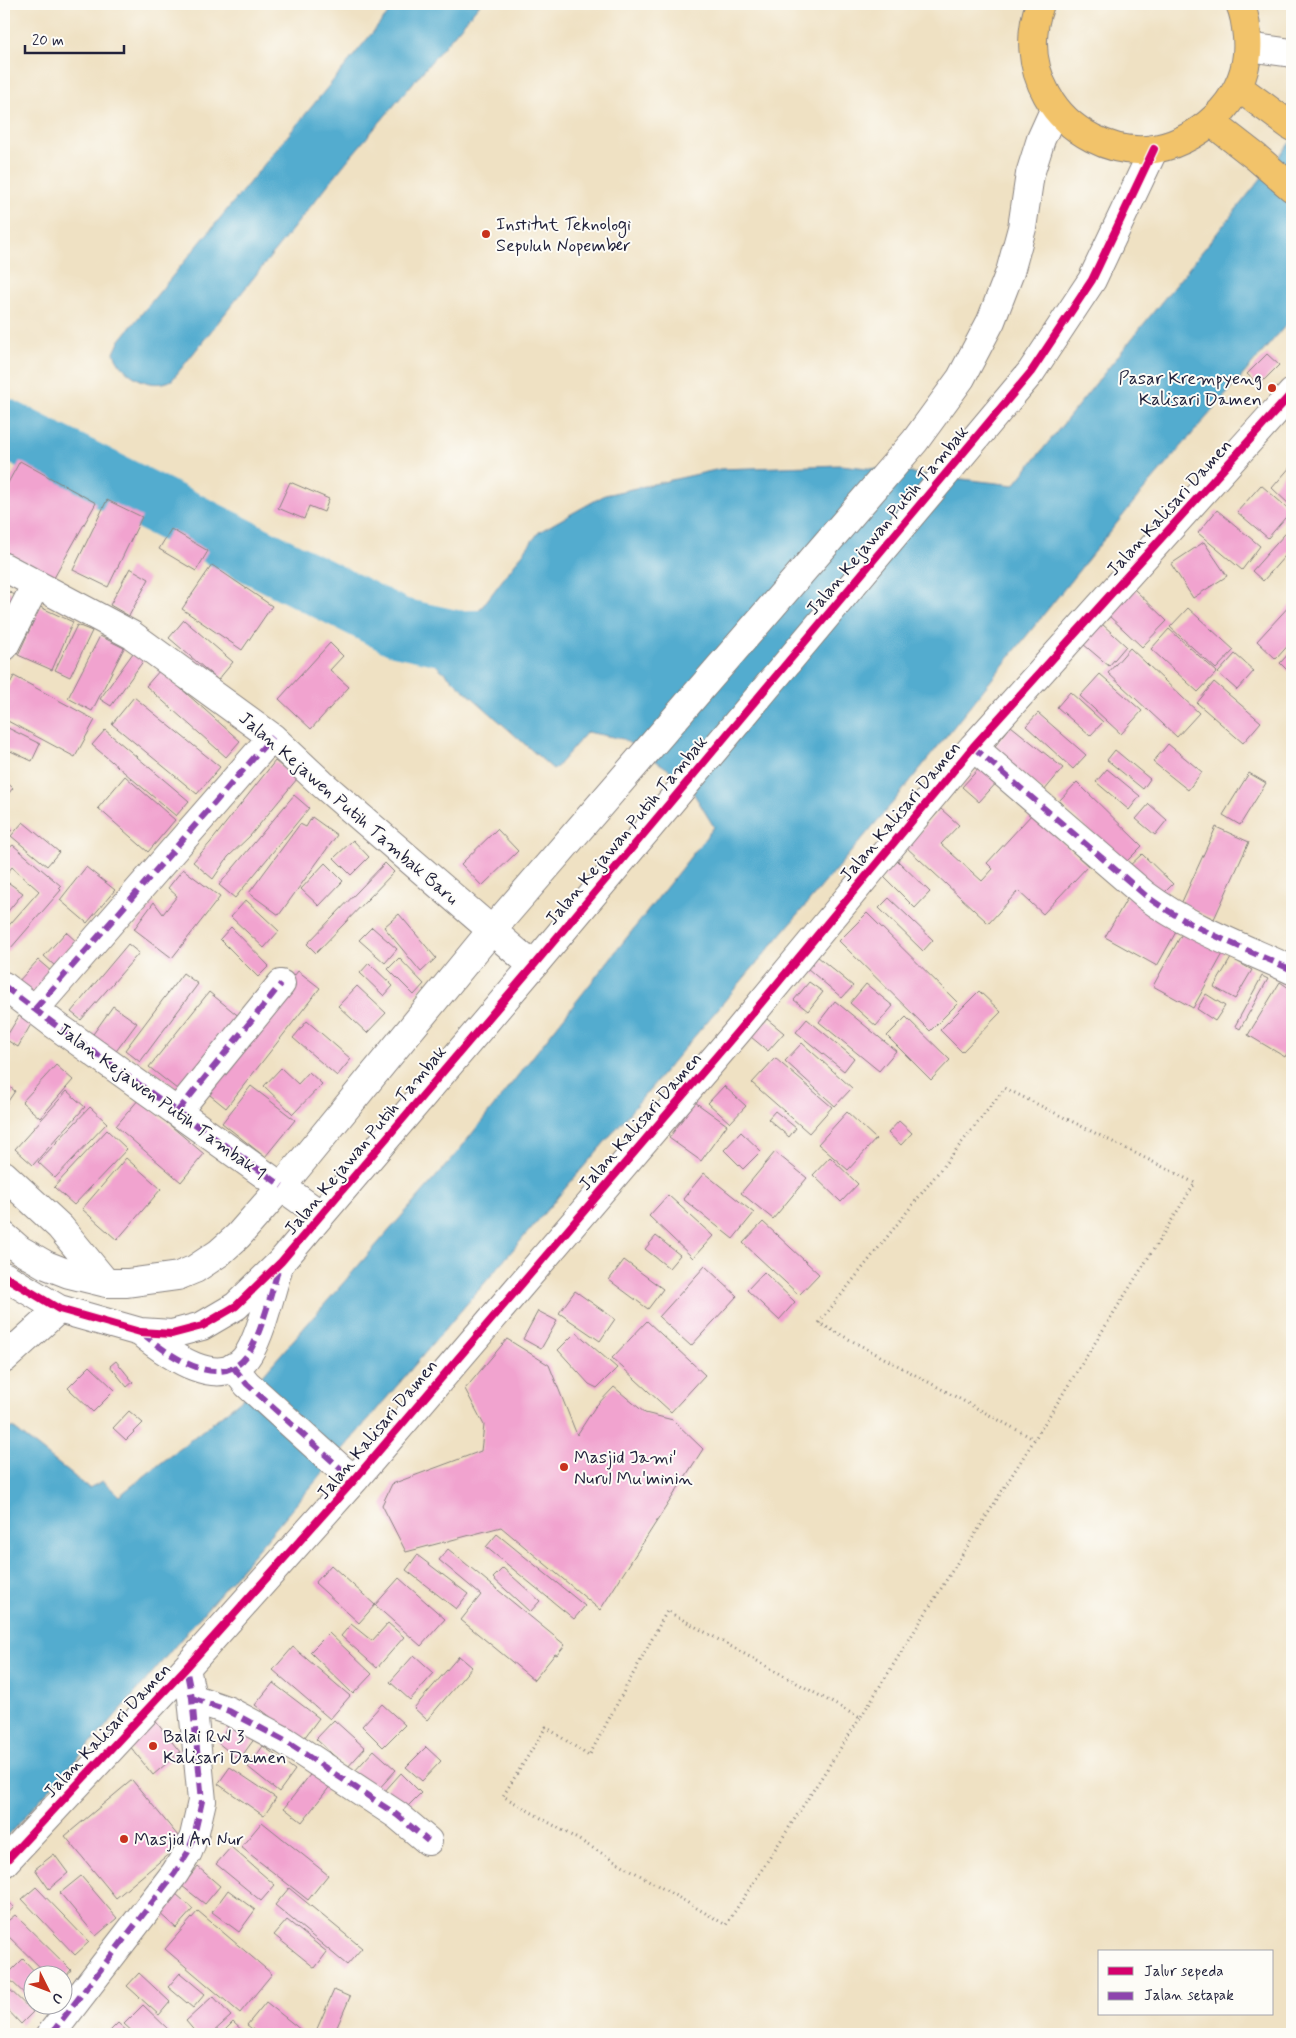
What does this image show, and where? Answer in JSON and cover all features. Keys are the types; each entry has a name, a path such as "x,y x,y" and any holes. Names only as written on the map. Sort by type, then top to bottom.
{"main road":[{"path":"1040,4 1034,20 1033,51 1040,82 1055,108 1075,128 1099,142 1126,149 1154,149 1185,140 1211,122 1226,106 1238,87 1245,67 1248,47 1245,15 1240,4"},
{"path":"1238,87 1291,126"},
{"path":"1211,122 1292,188"}],"street":[{"path":"1248,47 1292,53"},
{"name":"Jalan Kejawan Putih Tambak","path":"4,1236 20,1250 46,1265 69,1274 106,1283 166,1279 195,1269 219,1253 238,1236 282,1186 492,930 915,441 961,378 991,321 1010,272 1022,228 1030,174 1041,139 1055,108"},
{"name":"Jalan Kejawan Putih Tambak","path":"4,1276 59,1309 140,1332 172,1334 202,1326 236,1306 280,1262 533,966 1030,372 1066,321 1096,272 1154,149"},
{"name":"Jalan Kalisari Damen","path":"4,1863 186,1668 348,1474 738,1031 973,747 1292,393"},
{"name":"Jalan Kejawen Putih Tambak Baru","path":"4,567 132,635 272,737 321,783 533,966"},
{"path":"4,647 36,584"},
{"path":"34,1009 272,737"},
{"path":"973,747 1145,895 1163,908 1198,927 1292,970"},
{"path":"177,1112 281,984"},
{"name":"Jalan Kejawen Putih Tambak 1","path":"4,986 321,1215"},
{"path":"4,1175 60,1227 106,1283"},
{"name":"Jalan Kejawan Putih Tambak","path":"140,1332 166,1353 201,1369 240,1376 242,1362 253,1346 280,1262"},
{"path":"4,1359 59,1309"},
{"path":"240,1376 348,1474"},
{"name":"Jalan Kalisari Damen","path":"51,2034 175,1872 188,1852 194,1836 202,1801 192,1698 186,1668"},
{"path":"192,1698 229,1711 285,1742 397,1815 428,1841"}],"path":[{"path":"860,1718 667,1611 590,1756 546,1727 503,1796 726,1925 860,1718 1195,1183 1004,1088 819,1323 1034,1439"}],"water":[{"path":"396,4 480,4 346,162 172,380 155,384 138,379 130,374 123,368 114,353 120,340"},
{"path":"1292,140 1292,318 1137,498 895,800 124,1706 4,1840 4,1434 12,1427 89,1488 103,1481 119,1496 240,1401 456,1154 714,827 686,781 623,739 587,732 554,770 437,666 539,532 605,495 720,469 841,465 1014,485"}],"building":[{"path":"1267,354 1279,365 1259,385 1247,374"},
{"path":"20,461 96,503 54,578 4,551 4,490"},
{"path":"1292,465 1292,507 1272,488"},
{"path":"290,482 329,499 324,512 309,506 304,519 278,508"},
{"path":"1261,485 1291,511 1268,538 1237,512"},
{"path":"107,500 142,517 108,587 73,570"},
{"path":"1217,510 1260,546 1242,570 1198,533"},
{"path":"1292,526 1292,548 1263,581 1252,571"},
{"path":"171,529 208,551 196,571 159,549"},
{"path":"1204,542 1227,576 1193,598 1171,564"},
{"path":"212,565 272,606 242,650 182,609"},
{"path":"130,568 149,579 129,616 110,605"},
{"path":"1133,588 1167,621 1142,647 1108,615"},
{"path":"4,589 15,595 4,618"},
{"path":"1292,603 1292,641 1276,659 1257,641"},
{"path":"40,607 73,622 52,670 18,655"},
{"path":"1188,608 1234,650 1216,669 1170,627"},
{"path":"184,620 233,662 218,680 169,638"},
{"path":"1101,623 1126,646 1109,666 1083,644"},
{"path":"77,625 92,631 70,677 55,670"},
{"path":"1169,629 1217,672 1198,692 1151,649"},
{"path":"100,636 124,648 92,711 68,698"},
{"path":"330,643 343,656 330,670 349,687 311,729 279,699"},
{"path":"1130,648 1199,713 1177,737 1108,673"},
{"path":"1292,650 1292,675 1280,663"},
{"path":"133,653 144,660 111,706 100,699"},
{"path":"1235,654 1254,671 1237,690 1218,673"},
{"path":"160,670 240,741 226,757 146,686"},
{"path":"1100,674 1142,711 1121,734 1080,696"},
{"path":"14,676 95,720 75,757 4,719 4,695"},
{"path":"1214,682 1261,722 1243,743 1197,703"},
{"path":"1070,692 1103,722 1090,736 1057,707"},
{"path":"134,697 220,767 197,794 112,724"},
{"path":"1038,713 1086,755 1073,769 1026,726"},
{"path":"4,726 40,744 32,761 4,748"},
{"path":"1011,726 1063,768 1044,791 992,750"},
{"path":"105,730 189,801 176,816 92,745"},
{"path":"1168,744 1202,772 1188,790 1153,762"},
{"path":"1115,750 1150,779 1143,789 1107,760"},
{"path":"275,761 297,779 250,836 228,857 213,879 193,862"},
{"path":"982,765 999,780 979,802 962,787"},
{"path":"1107,769 1140,796 1129,810 1096,782"},
{"path":"1249,773 1266,783 1240,825 1223,815"},
{"path":"125,776 175,820 148,852 98,808"},
{"path":"4,780 13,788 4,799"},
{"path":"1077,782 1142,846 1123,865 1059,801"},
{"path":"294,795 309,808 235,898 219,885"},
{"path":"1149,804 1167,820 1155,835 1136,819"},
{"path":"941,809 959,825 941,844 982,881 993,869 987,863 1032,814 1088,866 1043,914 1018,891 989,923 906,847"},
{"path":"312,817 337,835 279,915 249,893 300,824 306,827"},
{"path":"23,822 59,852 47,866 11,836"},
{"path":"4,824 12,830 4,839"},
{"path":"1216,827 1249,842 1214,919 1181,904"},
{"path":"497,829 518,851 482,886 461,864"},
{"path":"353,840 369,857 351,875 334,858"},
{"path":"13,845 61,886 59,888 61,890 4,956 4,931 39,891 12,867 4,877 4,852"},
{"path":"1142,854 1173,884 1158,899 1127,868"},
{"path":"898,861 930,892 915,908 883,876"},
{"path":"325,863 343,881 319,906 301,889"},
{"path":"385,863 394,872 316,953 307,944"},
{"path":"86,867 115,890 87,923 60,900"},
{"path":"183,869 220,897 172,958 134,929 154,902 163,914 177,896 168,888"},
{"path":"9,883 23,893 4,916 4,889"},
{"path":"1129,895 1181,923 1157,966 1105,937"},
{"path":"889,898 933,940 923,951 879,908"},
{"path":"246,900 279,931 264,948 231,917"},
{"path":"867,913 958,1003 930,1031 839,941"},
{"path":"399,914 436,958 421,972 384,927"},
{"path":"231,927 269,966 258,977 220,939"},
{"path":"372,927 397,949 385,963 359,940"},
{"path":"1185,928 1225,950 1193,1008 1153,986"},
{"path":"66,932 77,942 55,966 44,956"},
{"path":"128,944 139,953 81,1020 71,1012"},
{"path":"817,956 853,986 842,998 807,968"},
{"path":"399,958 424,984 414,995 388,969"},
{"path":"1231,958 1252,970 1235,999 1214,987"},
{"path":"38,960 52,972 30,996 16,984"},
{"path":"369,963 393,986 384,996 360,973"},
{"path":"298,971 320,988 226,1108 205,1091"},
{"path":"183,973 198,984 140,1062 125,1050"},
{"path":"1262,976 1268,979 1240,1029 1235,1026"},
{"path":"809,982 823,992 808,1011 794,1000"},
{"path":"1280,982 1292,990 1292,1044 1285,1057 1248,1035"},
{"path":"866,984 893,1006 876,1026 850,1003"},
{"path":"357,986 386,1013 367,1033 338,1006"},
{"path":"979,991 1001,1012 962,1052 940,1030"},
{"path":"209,992 241,1018 182,1093 149,1067"},
{"path":"1206,994 1225,1006 1215,1021 1197,1009"},
{"path":"835,1001 896,1051 879,1071 819,1022"},
{"path":"113,1006 137,1023 114,1054 91,1037"},
{"path":"22,1011 34,1019 18,1047 5,1039"},
{"path":"906,1017 950,1060 931,1080 887,1036"},
{"path":"767,1019 784,1033 768,1051 751,1037"},
{"path":"807,1019 854,1058 844,1071 796,1032"},
{"path":"307,1021 351,1059 337,1076 293,1038"},
{"path":"802,1043 852,1088 835,1106 785,1061"},
{"path":"775,1058 832,1107 809,1133 752,1083"},
{"path":"56,1065 73,1080 40,1118 22,1102"},
{"path":"281,1068 298,1084 309,1072 322,1084 293,1114 264,1086"},
{"path":"4,1083 15,1091 4,1107"},
{"path":"251,1086 295,1120 265,1157 222,1123"},
{"path":"724,1086 746,1106 730,1123 708,1103"},
{"path":"67,1091 85,1107 33,1165 15,1149"},
{"path":"139,1099 204,1154 181,1182 116,1126"},
{"path":"695,1102 727,1125 701,1161 669,1138"},
{"path":"90,1107 107,1123 55,1178 38,1162"},
{"path":"775,1111 796,1128 789,1137 768,1119"},
{"path":"847,1112 876,1139 848,1170 818,1144"},
{"path":"899,1121 912,1133 901,1145 888,1133"},
{"path":"107,1130 127,1149 74,1205 54,1187"},
{"path":"741,1132 761,1151 743,1169 724,1150"},
{"path":"775,1152 807,1178 773,1219 741,1193"},
{"path":"830,1157 858,1184 841,1202 813,1175"},
{"path":"126,1158 161,1189 117,1240 82,1209"},
{"path":"704,1173 754,1213 733,1239 683,1199"},
{"path":"668,1195 713,1236 693,1258 649,1216"},
{"path":"763,1222 819,1274 799,1295 743,1243"},
{"path":"656,1236 680,1255 669,1268 645,1249"},
{"path":"624,1260 663,1289 648,1309 609,1280"},
{"path":"705,1266 737,1296 691,1346 659,1317"},
{"path":"764,1272 795,1302 779,1320 747,1290"},
{"path":"575,1291 615,1319 600,1341 559,1313"},
{"path":"538,1311 557,1321 541,1349 523,1339"},
{"path":"647,1321 705,1375 671,1412 612,1358"},
{"path":"576,1332 617,1368 597,1388 589,1384 558,1350"},
{"name":"Masjid Jami' Nurul Mu'minin","path":"507,1339 549,1365 577,1435 595,1407 614,1387 645,1413 673,1420 703,1449 600,1610 501,1527 406,1552 382,1505 392,1484 481,1451 484,1425 465,1389"},
{"path":"116,1361 133,1382 127,1387 110,1366"},
{"path":"90,1366 115,1390 93,1412 68,1388"},
{"path":"129,1411 143,1423 126,1440 113,1428"},
{"path":"497,1534 585,1606 574,1619 486,1547"},
{"path":"448,1549 565,1645 557,1655 555,1654 534,1680 461,1620 481,1595 439,1560"},
{"path":"417,1555 468,1594 456,1609 406,1570"},
{"path":"331,1565 375,1605 359,1623 315,1583"},
{"path":"503,1568 540,1601 530,1612 493,1578"},
{"path":"399,1578 445,1619 421,1646 375,1605"},
{"path":"388,1623 404,1637 377,1668 341,1636 351,1624 372,1641"},
{"path":"329,1633 372,1674 353,1694 310,1652"},
{"path":"293,1647 350,1696 330,1719 273,1670"},
{"path":"414,1655 434,1673 410,1700 390,1682"},
{"path":"459,1656 472,1667 427,1720 414,1708"},
{"path":"273,1683 319,1718 302,1741 255,1705"},
{"path":"382,1704 405,1725 383,1747 362,1726"},
{"name":"Balai RW 3 Kalisari Damen","path":"153,1718 180,1752 153,1775 125,1740"},
{"path":"334,1720 365,1748 347,1768 316,1739"},
{"path":"233,1721 255,1738 239,1760 217,1742"},
{"path":"263,1746 295,1770 279,1792 248,1767"},
{"path":"426,1747 441,1761 422,1781 406,1767"},
{"path":"374,1750 396,1770 375,1793 353,1773"},
{"path":"230,1767 276,1798 264,1816 218,1784"},
{"path":"313,1771 331,1785 302,1822 284,1808"},
{"path":"401,1773 421,1793 403,1811 384,1792"},
{"name":"Masjid An Nur","path":"132,1780 183,1842 116,1898 65,1836"},
{"path":"262,1822 328,1875 308,1900 241,1847"},
{"path":"231,1847 275,1885 261,1901 216,1864"},
{"path":"54,1854 68,1873 49,1889 35,1869"},
{"path":"198,1867 220,1886 205,1904 182,1886"},
{"path":"81,1876 117,1918 96,1936 60,1893"},
{"path":"36,1887 89,1942 75,1955 22,1899"},
{"path":"289,1888 362,1948 347,1965 275,1905"},
{"path":"228,1890 255,1910 239,1932 212,1912"},
{"path":"175,1893 193,1909 176,1928 158,1912"},
{"path":"4,1899 14,1907 4,1918"},
{"path":"198,1911 272,1974 240,2013 165,1949"},
{"path":"15,1915 67,1966 39,1966 4,1932 4,1924"},
{"path":"287,1920 327,1952 315,1968 274,1935"},
{"path":"23,1959 30,1966 22,1966 22,1991 6,1976"},
{"path":"139,1973 170,2002 159,2015 127,1986"},
{"path":"180,1973 205,1994 193,2008 168,1987"},
{"path":"4,1984 22,2001 22,2016 29,2016 21,2024 4,2006"},
{"path":"334,1990 350,1997 334,2034 323,2034 316,2031"},
{"path":"213,1996 231,2016 211,2034 197,2034 186,2021"},
{"path":"266,2002 306,2034 259,2034 247,2025"},
{"path":"143,2005 170,2031 167,2034 135,2034 124,2024"},
{"path":"233,2022 246,2034 221,2034"},
{"path":"118,2023 130,2034 107,2034"}],"waterway":[{"path":"4,428 398,627 457,640 537,638"}],"marked path":[{"path":"35,1009 272,737"},
{"path":"973,747 1145,895 1162,907 1235,945 1292,970"},
{"path":"177,1112 281,984"},
{"path":"4,986 54,1024 282,1186"},
{"path":"142,1333 165,1351 194,1366 224,1371 237,1365 253,1346 266,1312 279,1267"},
{"path":"233,1367 247,1384 341,1469 355,1479"},
{"path":"51,2034 175,1873 188,1852 194,1836 202,1801 192,1698 186,1668"},
{"path":"192,1698 229,1711 285,1741 397,1815 428,1841"}],"cycle path":[{"path":"4,1276 59,1309 140,1332 172,1334 202,1326 236,1306 281,1262 533,966 1031,372 1092,280 1154,149"},
{"path":"4,1863 186,1668 355,1479 738,1031 973,747 1292,393"}],"place":[{"name":"Institut Teknologi Sepuluh Nopember","path":"486,234"},
{"name":"Pasar Krempyeng Kalisari Damen","path":"1272,388"},
{"name":"Masjid Jami' Nurul Mu'minin","path":"564,1467"},
{"name":"Balai RW 3 Kalisari Damen","path":"153,1746"},
{"name":"Masjid An Nur","path":"124,1839"}]}
